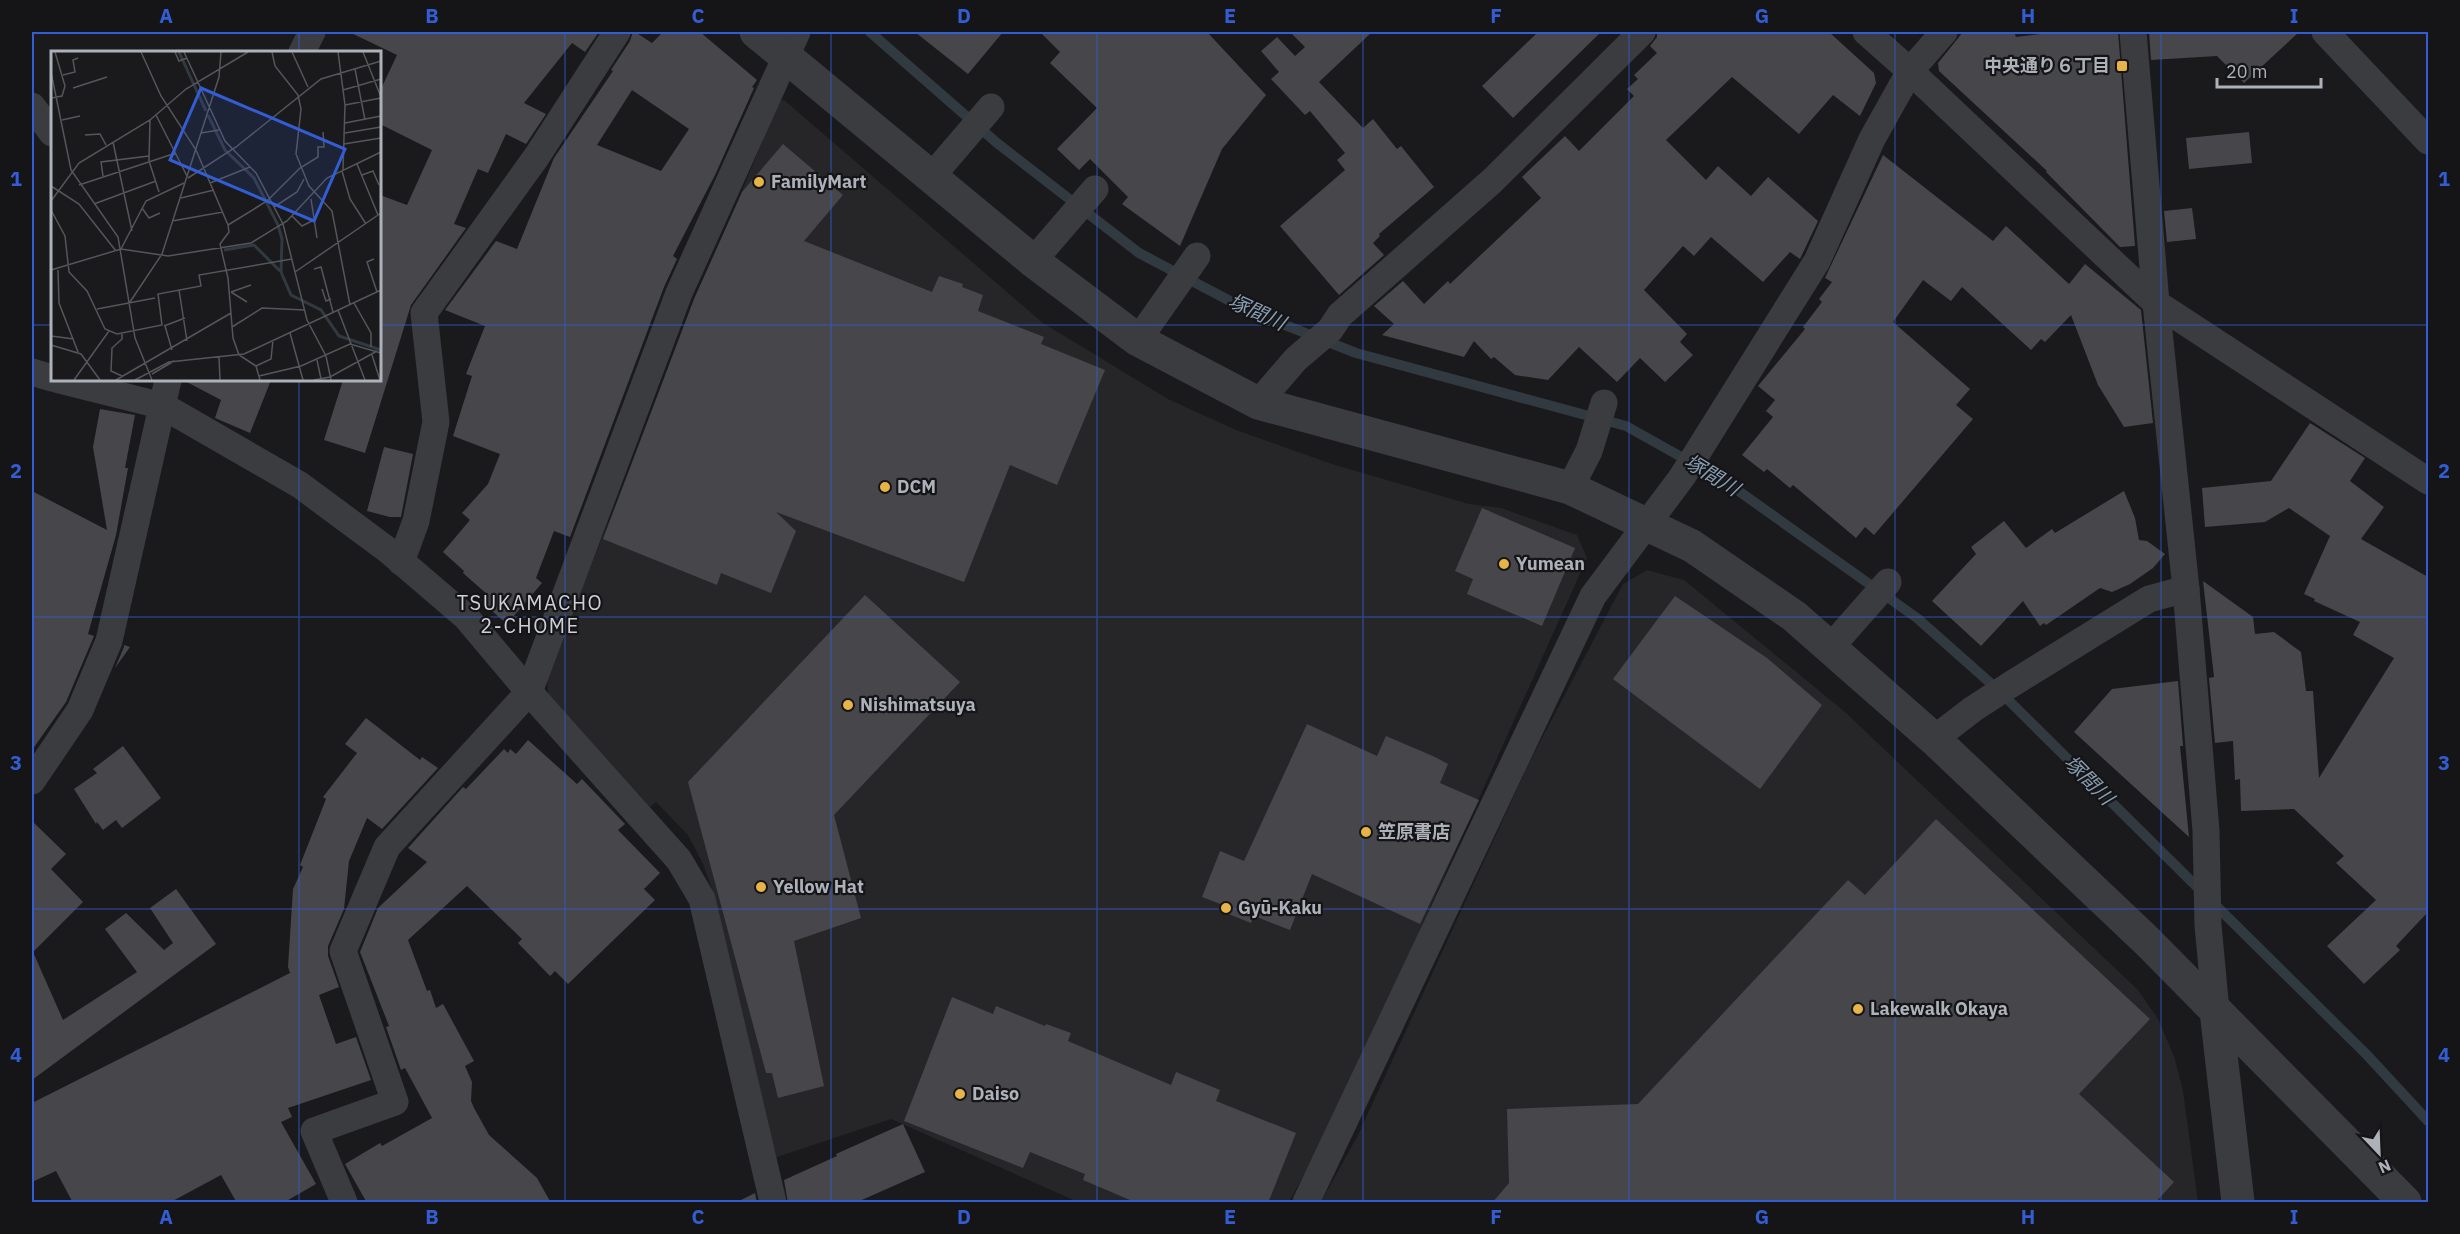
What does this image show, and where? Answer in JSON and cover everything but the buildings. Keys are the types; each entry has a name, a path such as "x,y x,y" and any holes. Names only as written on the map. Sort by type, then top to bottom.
{"street":[{"path":"302,51 312,32"},
{"path":"401,562 416,521 436,422 424,313 537,156 617,32"},
{"path":"756,32 791,44 932,176 1033,261 1138,340 1258,403 1570,488 1692,546 1794,616 1934,740 2147,941 2405,1203"},
{"path":"1258,403 1296,359 1330,330 1340,315 1492,181 1642,32"},
{"path":"1866,32 1910,70 2156,303 2428,481"},
{"path":"1306,1203 1593,596 1682,477 1817,261 1872,138 1910,70 1944,32"},
{"path":"2133,32 2156,303 2186,589 2208,871 2208,925 2238,1203"},
{"path":"2325,32 2428,141"},
{"path":"344,1203 314,1131 395,1102 343,951 387,847 529,692 679,293 791,44"},
{"path":"32,106 51,132"},
{"path":"932,176 991,107"},
{"path":"1033,261 1095,189"},
{"path":"1138,340 1197,256"},
{"path":"32,372 51,378"},
{"path":"63,381 162,406 300,485 401,562 466,617 529,692 679,860 702,899 773,1203"},
{"path":"32,781 80,710 109,641 168,381"},
{"path":"1570,488 1589,450 1604,403"},
{"path":"1830,648 1888,582"},
{"path":"1934,740 1972,710 2010,685 2149,599 2186,589"}],"shaded area":[{"path":"784,100 1043,323 1168,399 1236,430 1332,464 1469,504 1501,508 1577,535 1587,558 1422,925 1420,935 1328,1132 1289,1202 1078,1202 891,1119 774,1158 714,895 703,864 688,835 656,802 650,807 548,693 547,677 602,538 778,102"},
{"path":"1647,570 1684,580 1845,712 2138,990 2158,1019 2174,1056 2183,1091 2198,1202 1321,1202 1358,1135 1530,761 1623,584"}],"waterway":[{"name":"塚間川","path":"870,32 997,143 1139,253 1249,311 1356,353 1626,426 1726,482 1917,618 1996,688 2367,1055 2428,1121"}],"place":[{"name":"中央通り６丁目","path":"2122,66"},
{"name":"FamilyMart","path":"759,182"},
{"name":"DCM","path":"885,487"},
{"name":"Yumean","path":"1504,564"},
{"name":"Nishimatsuya","path":"848,705"},
{"name":"笠原書店","path":"1366,832"},
{"name":"Yellow Hat","path":"761,887"},
{"name":"Gyū-Kaku","path":"1226,908"},
{"name":"Lakewalk Okaya","path":"1858,1009"},
{"name":"Daiso","path":"960,1094"}],"district":[{"name":"TSUKAMACHO 2-CHOME","path":"530,614"}]}
